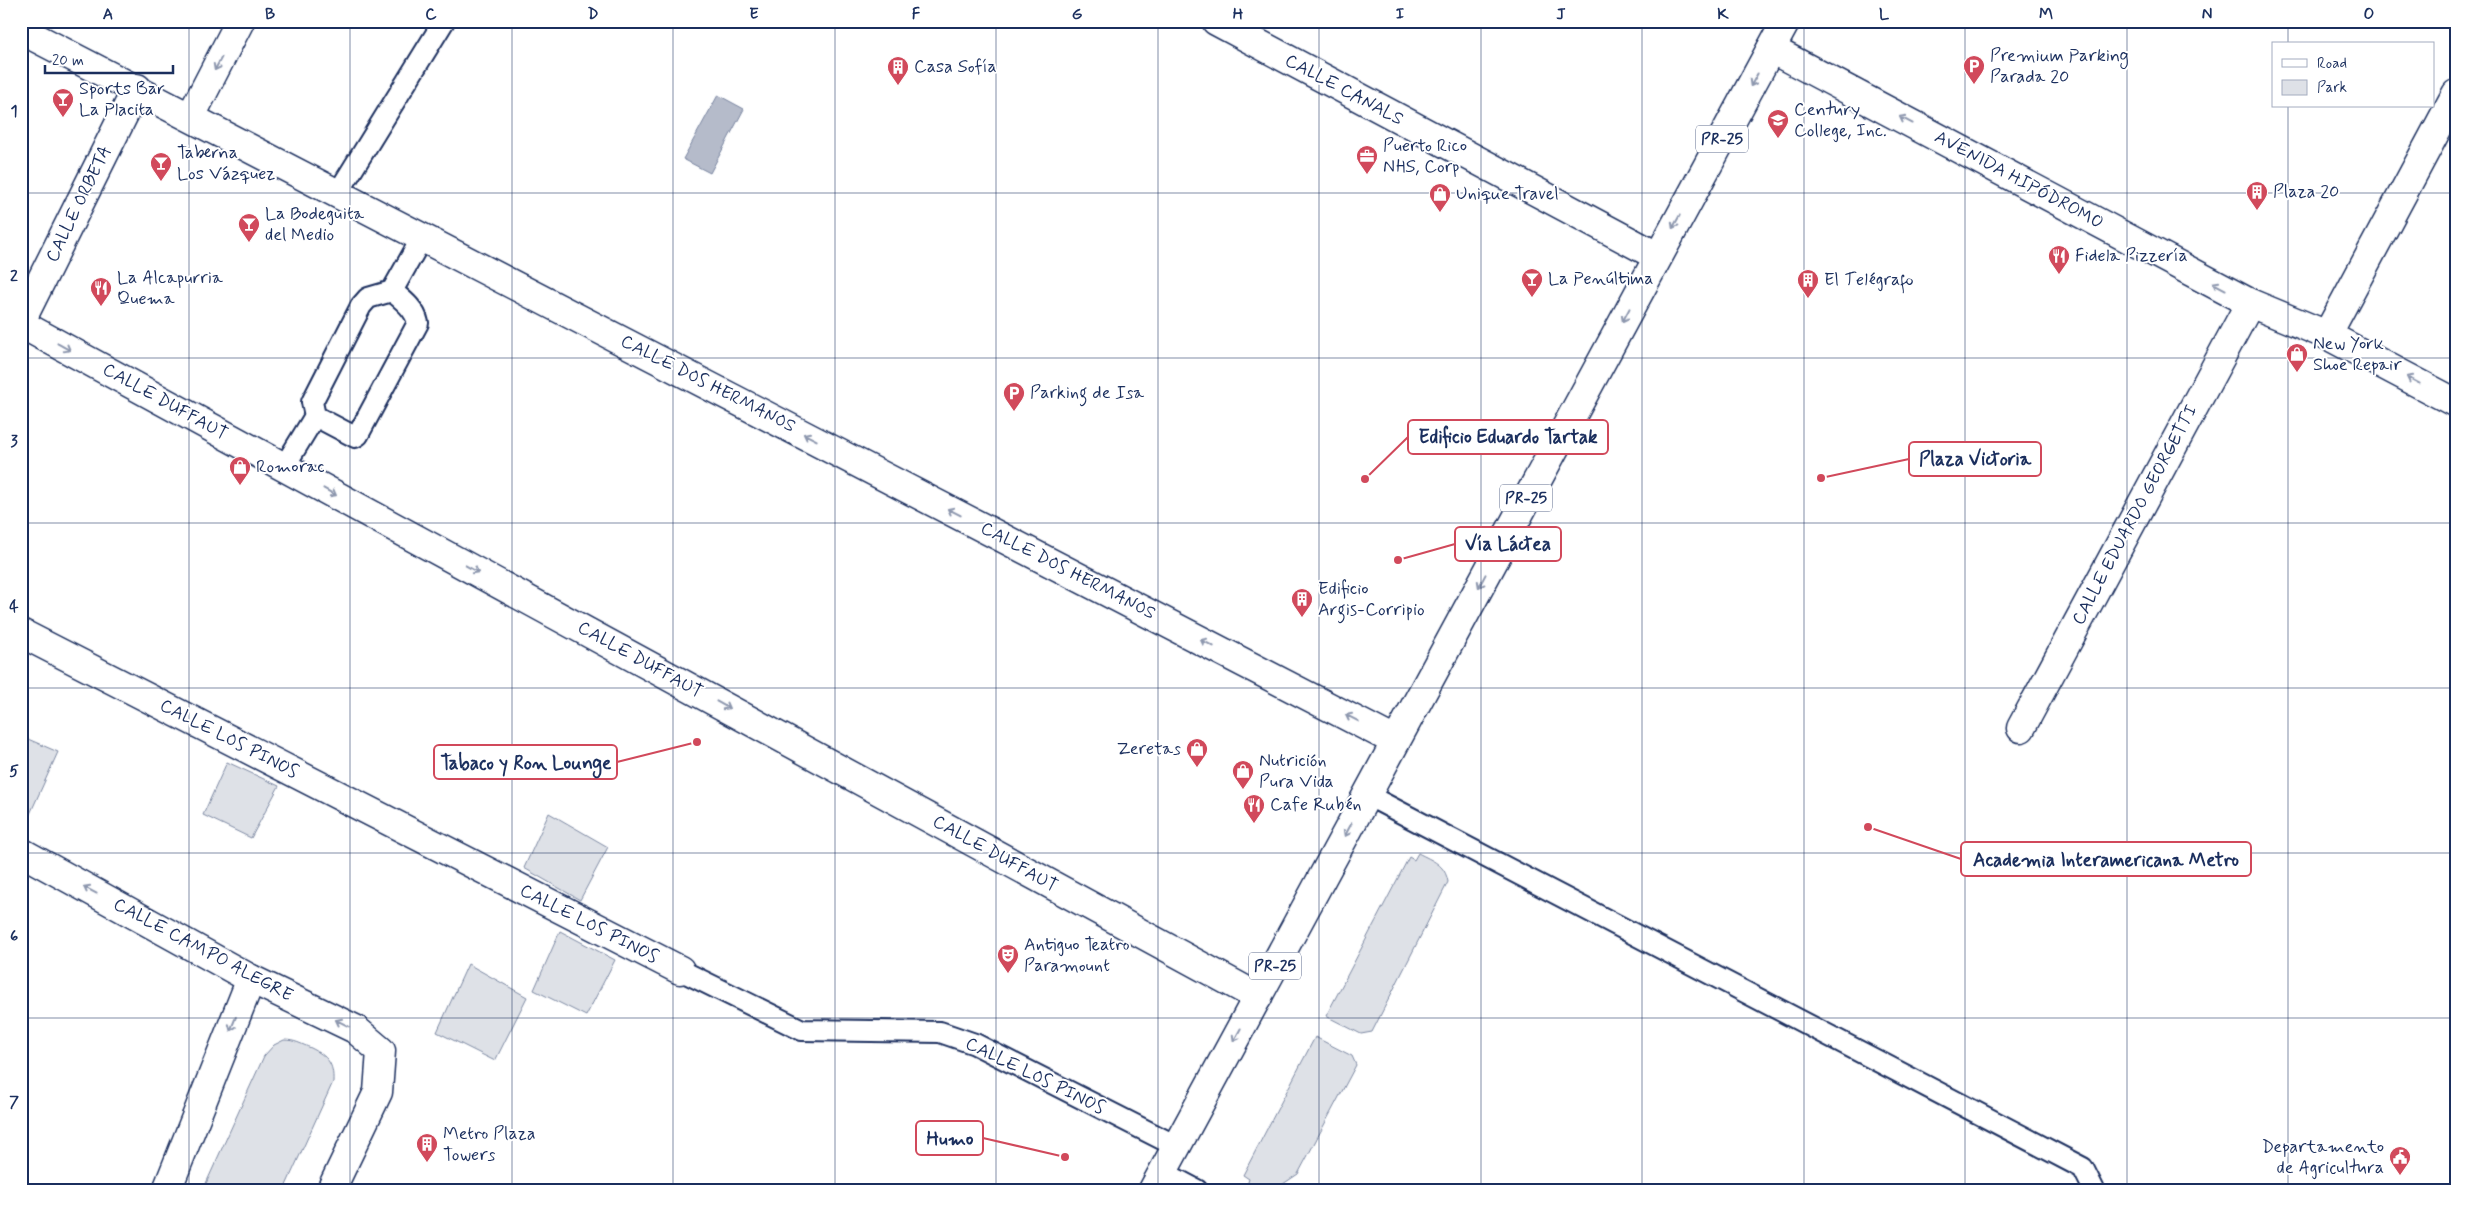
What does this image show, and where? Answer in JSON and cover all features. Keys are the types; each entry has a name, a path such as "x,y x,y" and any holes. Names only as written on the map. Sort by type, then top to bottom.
{"street":[{"path":"191,116 240,21"},
{"name":"CALLE CANALS","path":"1216,21 1658,256"},
{"name":"PR-25","path":"1158,1181 1395,740 1786,21"},
{"name":"CALLE DOS HERMANOS","path":"21,30 137,88 1395,740"},
{"name":"AVENIDA HIPÓDROMO","path":"1771,49 2250,303 2327,335 2456,403"},
{"name":"CALLE ORBETA","path":"21,322 137,88"},
{"path":"2327,335 2456,94"},
{"name":"CALLE EDUARDO GEORGETTI","path":"2021,728 2250,303"},
{"name":"CALLE DUFFAUT","path":"21,322 1258,997"},
{"name":"CALLE LOS PINOS","path":"21,633 680,970"},
{"name":"CALLE CAMPO ALEGRE","path":"21,852 251,979 355,1029 381,1051 378,1092 331,1190"},
{"path":"167,1190 251,979"}],"lane":[{"path":"338,193 444,21"},
{"path":"392,291 406,302 416,316 418,324 358,435 355,437 315,416 312,408 314,396 355,315 368,298 392,291 423,236"},
{"path":"284,467 315,416"},
{"path":"1367,795 2082,1168 2094,1190"},
{"name":"CALLE LOS PINOS","path":"680,970 802,1030 940,1032 975,1044 1176,1146"},
{"path":"1158,1181 1198,1190"}],"green space":[{"path":"21,736 58,752 25,825 21,823"},
{"path":"227,762 279,786 251,838 203,815"},
{"path":"549,813 608,847 580,900 524,868"},
{"path":"1418,853 1441,867 1448,882 1372,1032 1361,1034 1326,1016 1409,857 1414,860"},
{"path":"560,931 615,960 586,1016 534,990"},
{"path":"468,964 527,997 495,1061 437,1032"},
{"path":"1315,1037 1352,1056 1356,1065 1298,1174 1277,1188 1258,1189 1247,1185 1249,1179 1243,1175"},
{"path":"284,1040 301,1044 325,1057 331,1065 333,1082 284,1190 203,1190 264,1056 274,1045"}],"water":[{"path":"718,95 744,109 710,173 683,159"}],"place":[{"name":"Premium Parking Parada 20","path":"1974,85"},
{"name":"Casa Sofía","path":"898,86"},
{"name":"Sports Bar La Placita","path":"63,118"},
{"name":"Century College, Inc.","path":"1778,139"},
{"name":"Puerto Rico NHS, Corp","path":"1367,175"},
{"name":"Taberna Los Vázquez","path":"161,182"},
{"name":"Plaza 20","path":"2257,211"},
{"name":"Unique Travel","path":"1440,213"},
{"name":"La Bodeguita del Medio","path":"249,243"},
{"name":"Fidela Pizzería","path":"2059,275"},
{"name":"La Penúltima","path":"1532,298"},
{"name":"El Telégrafo","path":"1808,299"},
{"name":"La Alcapurria Quema","path":"101,307"},
{"name":"New York Shoe Repair","path":"2297,373"},
{"name":"Parking de Isa","path":"1014,412"},
{"name":"Plaza Victoria","path":"1821,478"},
{"name":"Edificio Eduardo Tartak","path":"1365,479"},
{"name":"Romorac","path":"240,486"},
{"name":"Vía Láctea","path":"1398,560"},
{"name":"Edificio Argis-Corripio","path":"1302,618"},
{"name":"Tabaco y Ron Lounge","path":"697,742"},
{"name":"Zeretas","path":"1197,768"},
{"name":"Nutrición Pura Vida","path":"1243,790"},
{"name":"Cafe Rubén","path":"1254,824"},
{"name":"Academia Interamericana Metro","path":"1868,827"},
{"name":"Antiguo Teatro Paramount","path":"1008,974"},
{"name":"Humo","path":"1065,1157"},
{"name":"Metro Plaza Towers","path":"427,1163"},
{"name":"Departamento de Agricultura","path":"2400,1176"}]}
